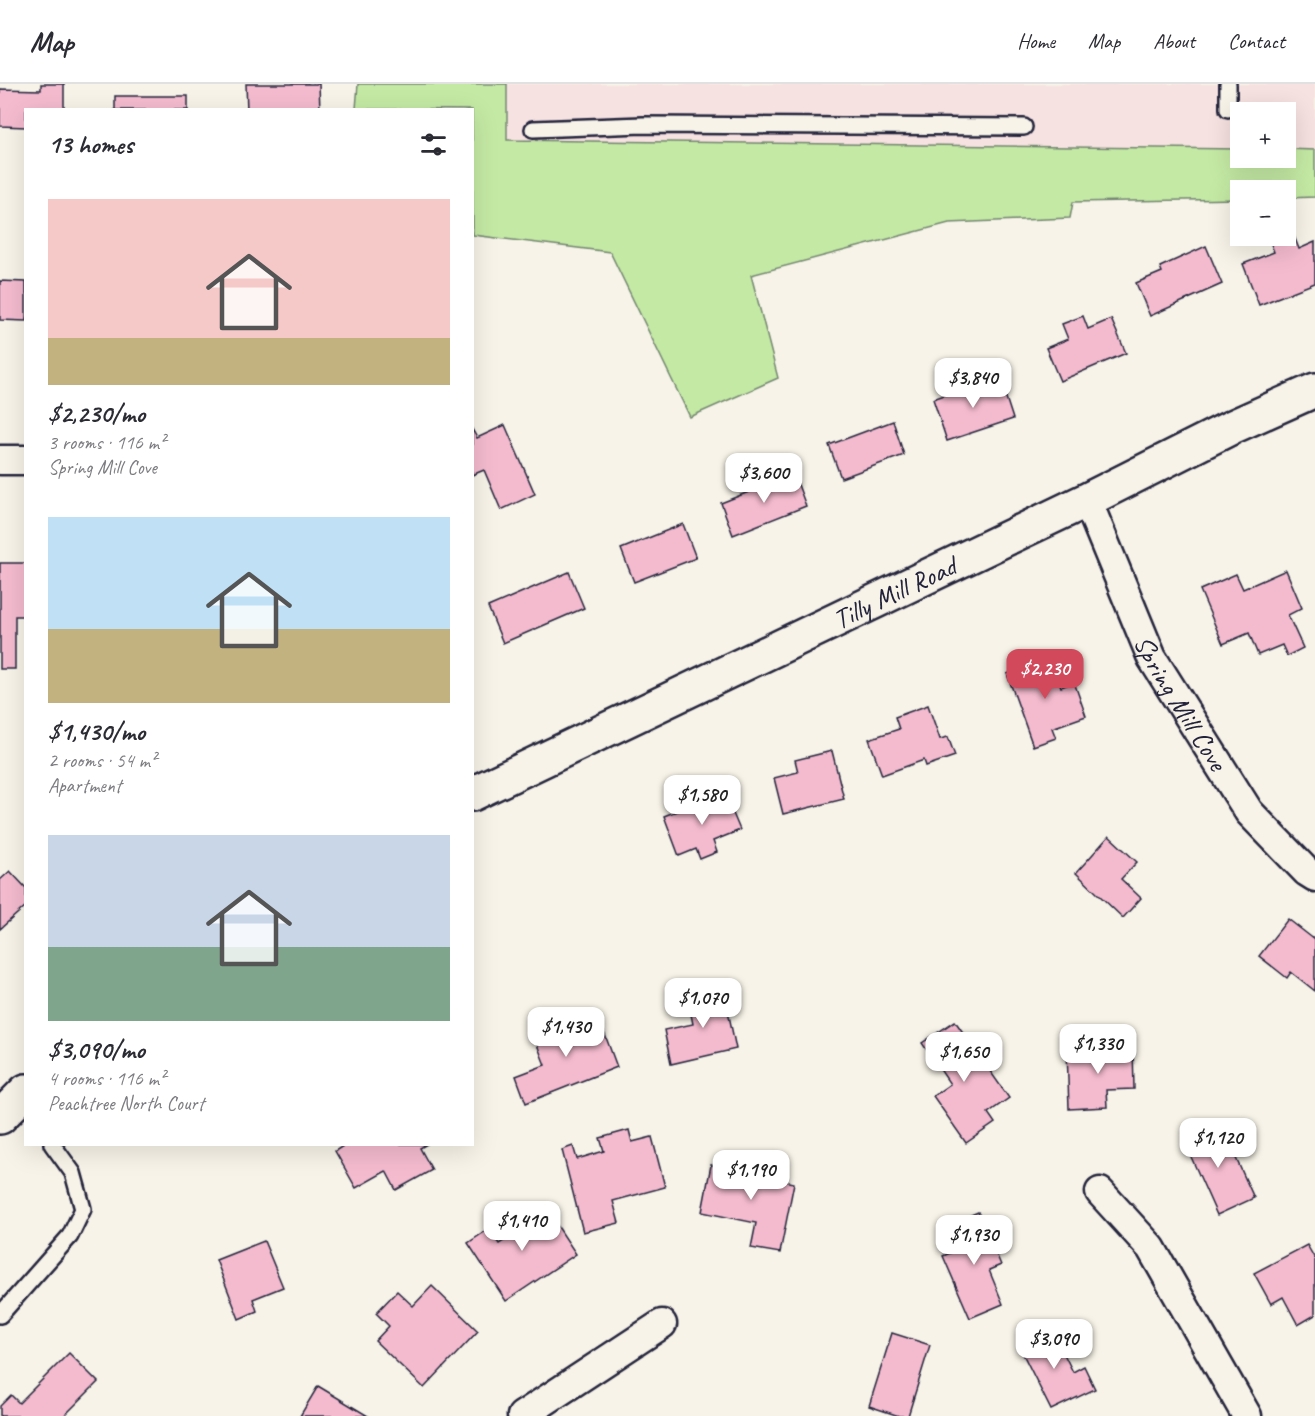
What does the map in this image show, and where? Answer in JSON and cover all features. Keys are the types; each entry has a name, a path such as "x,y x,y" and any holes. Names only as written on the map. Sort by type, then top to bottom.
{"street":[{"name":"Tilly Mill Road","path":"474,793 1087,500 1232,427 1315,390"},
{"path":"0,460 24,460"},
{"name":"Spring Mill Cove","path":"1087,500 1158,668 1249,812 1307,872 1315,877"},
{"path":"1100,1192 1151,1248 1247,1416"},
{"path":"522,1416 662,1324"}],"lane":[{"path":"1228,84 1228,109"},
{"path":"533,129 643,125 1024,128"},
{"path":"0,1315 70,1236 83,1209 73,1173 53,1146"}],"shaded area":[{"path":"507,84 1315,84 1315,152 1296,151 1296,102 1230,102 1230,151 506,140"}],"green space":[{"path":"358,84 507,84 507,140 1230,149 1230,168 1296,168 1296,149 1315,150 1315,197 1296,198 1296,180 1230,180 1230,199 1073,202 1070,218 949,223 751,275 778,378 690,417 610,252 474,235 474,108 356,108"}],"building":[{"path":"41,84 64,84 64,108 24,108 24,127 0,126 0,89 41,90"},
{"path":"246,84 319,84 320,108 247,108"},
{"path":"115,96 188,96 188,108 115,108"},
{"path":"1296,241 1299,249 1315,242 1315,283 1259,305 1243,264 1274,252 1272,246 1296,246"},
{"path":"1206,246 1222,284 1150,316 1136,283 1162,272 1160,267"},
{"path":"0,281 24,282 24,321 0,320"},
{"path":"1083,316 1088,329 1111,319 1126,353 1060,381 1046,348 1068,339 1062,324"},
{"path":"999,376 1013,419 947,441 933,399"},
{"path":"893,421 904,455 841,478 829,445"},
{"path":"505,425 535,494 501,510 484,470 474,474 474,433 477,438"},
{"path":"794,474 806,506 733,535 721,503"},
{"path":"683,524 696,558 634,582 621,549"},
{"path":"0,563 24,563 24,616 15,616 15,669 0,669"},
{"path":"1286,570 1302,608 1288,615 1303,648 1287,656 1282,645 1258,655 1249,633 1223,644 1200,590 1236,574 1243,589"},
{"path":"569,572 584,608 503,643 488,607"},
{"path":"1051,658 1061,687 1074,682 1086,716 1052,728 1056,738 1033,746 1007,674"},
{"path":"928,705 940,739 948,737 955,756 926,766 924,760 882,775 869,739 899,729 895,717"},
{"path":"832,751 844,799 783,814 774,778 798,772 795,760"},
{"path":"724,792 740,830 713,841 717,852 700,859 696,849 679,856 664,816"},
{"path":"1109,836 1137,862 1121,879 1141,898 1123,918 1076,873"},
{"path":"10,871 24,886 24,908 0,929 0,880"},
{"path":"1288,919 1315,940 1315,991 1291,972 1287,978 1259,956"},
{"path":"723,987 736,1049 671,1064 664,1030 693,1024 687,995"},
{"path":"566,1016 573,1034 601,1024 617,1067 526,1103 516,1076 545,1065 531,1029"},
{"path":"955,1021 1009,1098 988,1113 995,1123 966,1143 933,1096 950,1084 922,1043"},
{"path":"1133,1047 1134,1089 1106,1090 1107,1107 1069,1109 1067,1049"},
{"path":"1220,1123 1254,1198 1217,1215 1183,1139"},
{"path":"629,1130 632,1142 652,1137 665,1187 613,1201 619,1223 583,1232 562,1150 573,1146 577,1159 604,1151 600,1138"},
{"path":"343,1146 424,1146 420,1148 432,1170 396,1190 386,1171 356,1188 335,1151"},
{"path":"748,1156 771,1161 768,1177 794,1183 780,1253 751,1248 756,1223 702,1212 711,1165 745,1172"},
{"path":"522,1205 532,1220 547,1210 576,1254 506,1301 468,1243 489,1229 499,1244 513,1235 502,1218"},
{"path":"978,1212 1001,1265 989,1270 1003,1304 970,1318 943,1256 959,1249 948,1225"},
{"path":"264,1241 283,1287 253,1299 257,1311 239,1319 216,1260"},
{"path":"1307,1245 1315,1259 1315,1315 1298,1325 1283,1297 1271,1304 1254,1273"},
{"path":"432,1286 478,1331 424,1388 375,1341 389,1326 376,1313 397,1291 413,1306"},
{"path":"1051,1328 1073,1372 1084,1366 1095,1389 1051,1410 1018,1344"},
{"path":"892,1333 930,1345 908,1416 899,1416 869,1406"},
{"path":"69,1353 98,1382 64,1416 0,1416 0,1406 11,1395 19,1403"},
{"path":"318,1386 368,1416 300,1416"}]}
